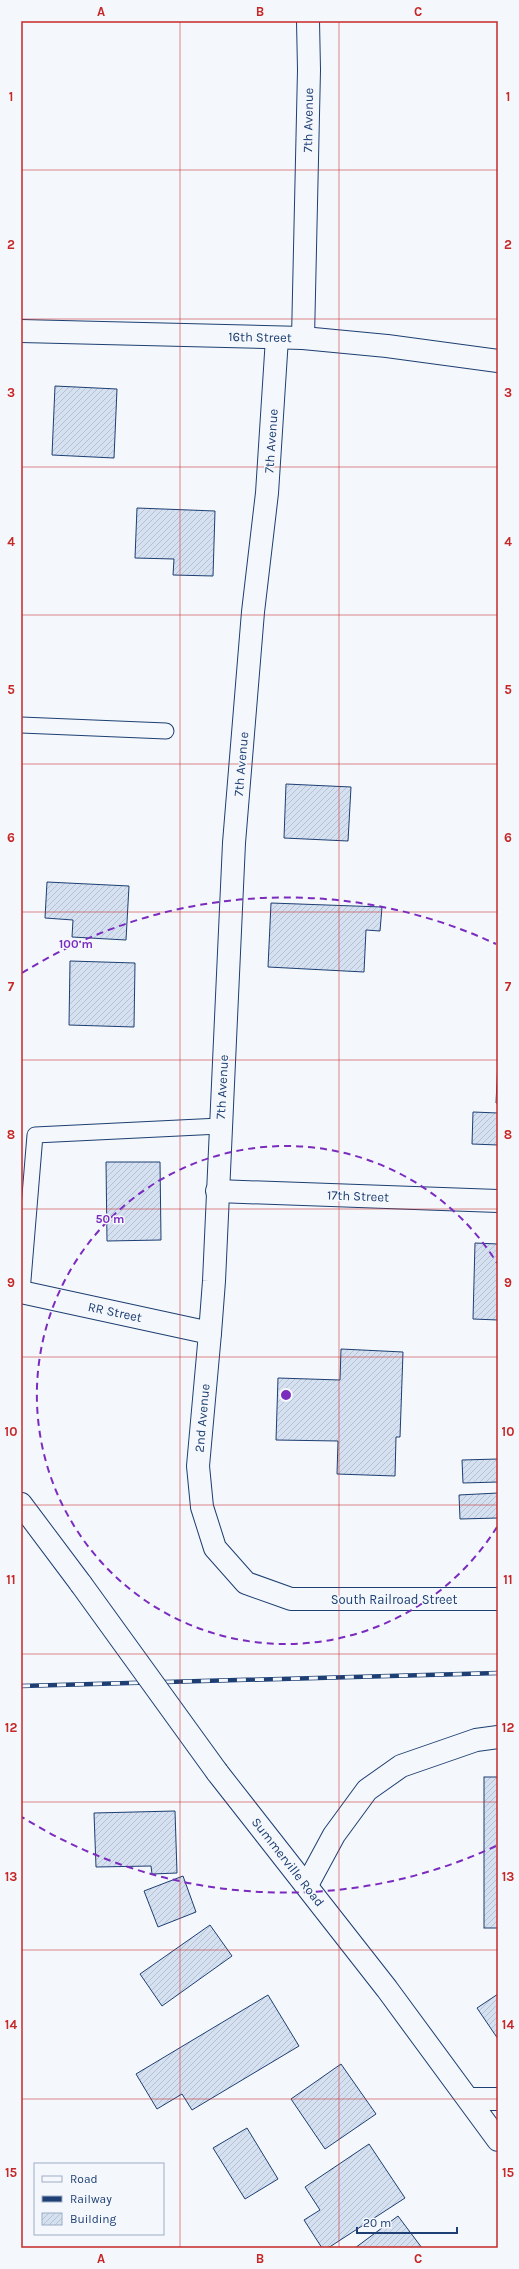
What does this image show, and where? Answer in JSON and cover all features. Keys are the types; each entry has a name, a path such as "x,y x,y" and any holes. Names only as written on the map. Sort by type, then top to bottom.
{"street":[{"name":"7th Avenue","path":"303,338 309,70 308,21"},
{"name":"16th Street","path":"21,331 303,338 387,346 498,361"},
{"name":"7th Avenue","path":"217,1191 234,843 253,612 267,493 277,338"},
{"name":"17th Street","path":"217,1191 498,1201"},
{"name":"2nd Avenue","path":"217,1191 214,1281 198,1466 202,1507 214,1548 246,1583 291,1599"},
{"name":"RR Street","path":"21,1292 210,1333"},
{"name":"Summerville Road","path":"21,1504 81,1584 217,1772 307,1885 469,2099 498,2140"},
{"name":"South Railroad Street","path":"291,1599 498,1599"},
{"path":"307,1885 334,1835 367,1790 401,1766 461,1745 498,1737"},
{"path":"469,2099 498,2099"}],"lane":[{"path":"21,725 166,731"},
{"path":"21,1292 35,1135 220,1126"}],"building":[{"path":"55,386 117,389 114,458 52,455"},
{"path":"137,508 215,511 213,576 173,575 174,559 135,558"},
{"path":"286,784 351,787 348,841 284,838"},
{"path":"47,882 129,886 126,940 72,937 73,920 45,918"},
{"path":"271,903 382,907 380,931 366,930 364,972 268,967"},
{"path":"70,961 135,963 134,1027 69,1025"},
{"path":"498,1060 498,1103 496,1103"},
{"path":"473,1112 498,1113 498,1145 472,1144"},
{"path":"106,1162 160,1162 161,1240 107,1241"},
{"path":"475,1243 498,1244 498,1320 473,1319"},
{"path":"341,1349 403,1352 400,1437 396,1437 395,1476 337,1474 338,1441 276,1440 278,1378 340,1380"},
{"path":"498,1459 498,1482 463,1483 462,1460"},
{"path":"498,1493 498,1518 460,1519 459,1495"},
{"path":"484,1777 498,1777 498,1928 484,1928"},
{"path":"175,1811 177,1873 152,1874 151,1866 96,1867 94,1813"},
{"path":"183,1876 196,1912 158,1927 144,1891"},
{"path":"210,1925 232,1956 162,2006 140,1974"},
{"path":"498,1994 498,2039 477,2008"},
{"path":"268,1995 299,2046 192,2110 182,2094 157,2109 136,2074"},
{"path":"341,2064 376,2114 325,2149 291,2099"},
{"path":"247,2128 278,2179 245,2199 213,2148"},
{"path":"369,2144 405,2198 328,2248 322,2248 304,2220 320,2210 305,2187"},
{"path":"398,2216 422,2248 355,2248"}],"railway":[{"path":"21,1686 498,1673"}]}
